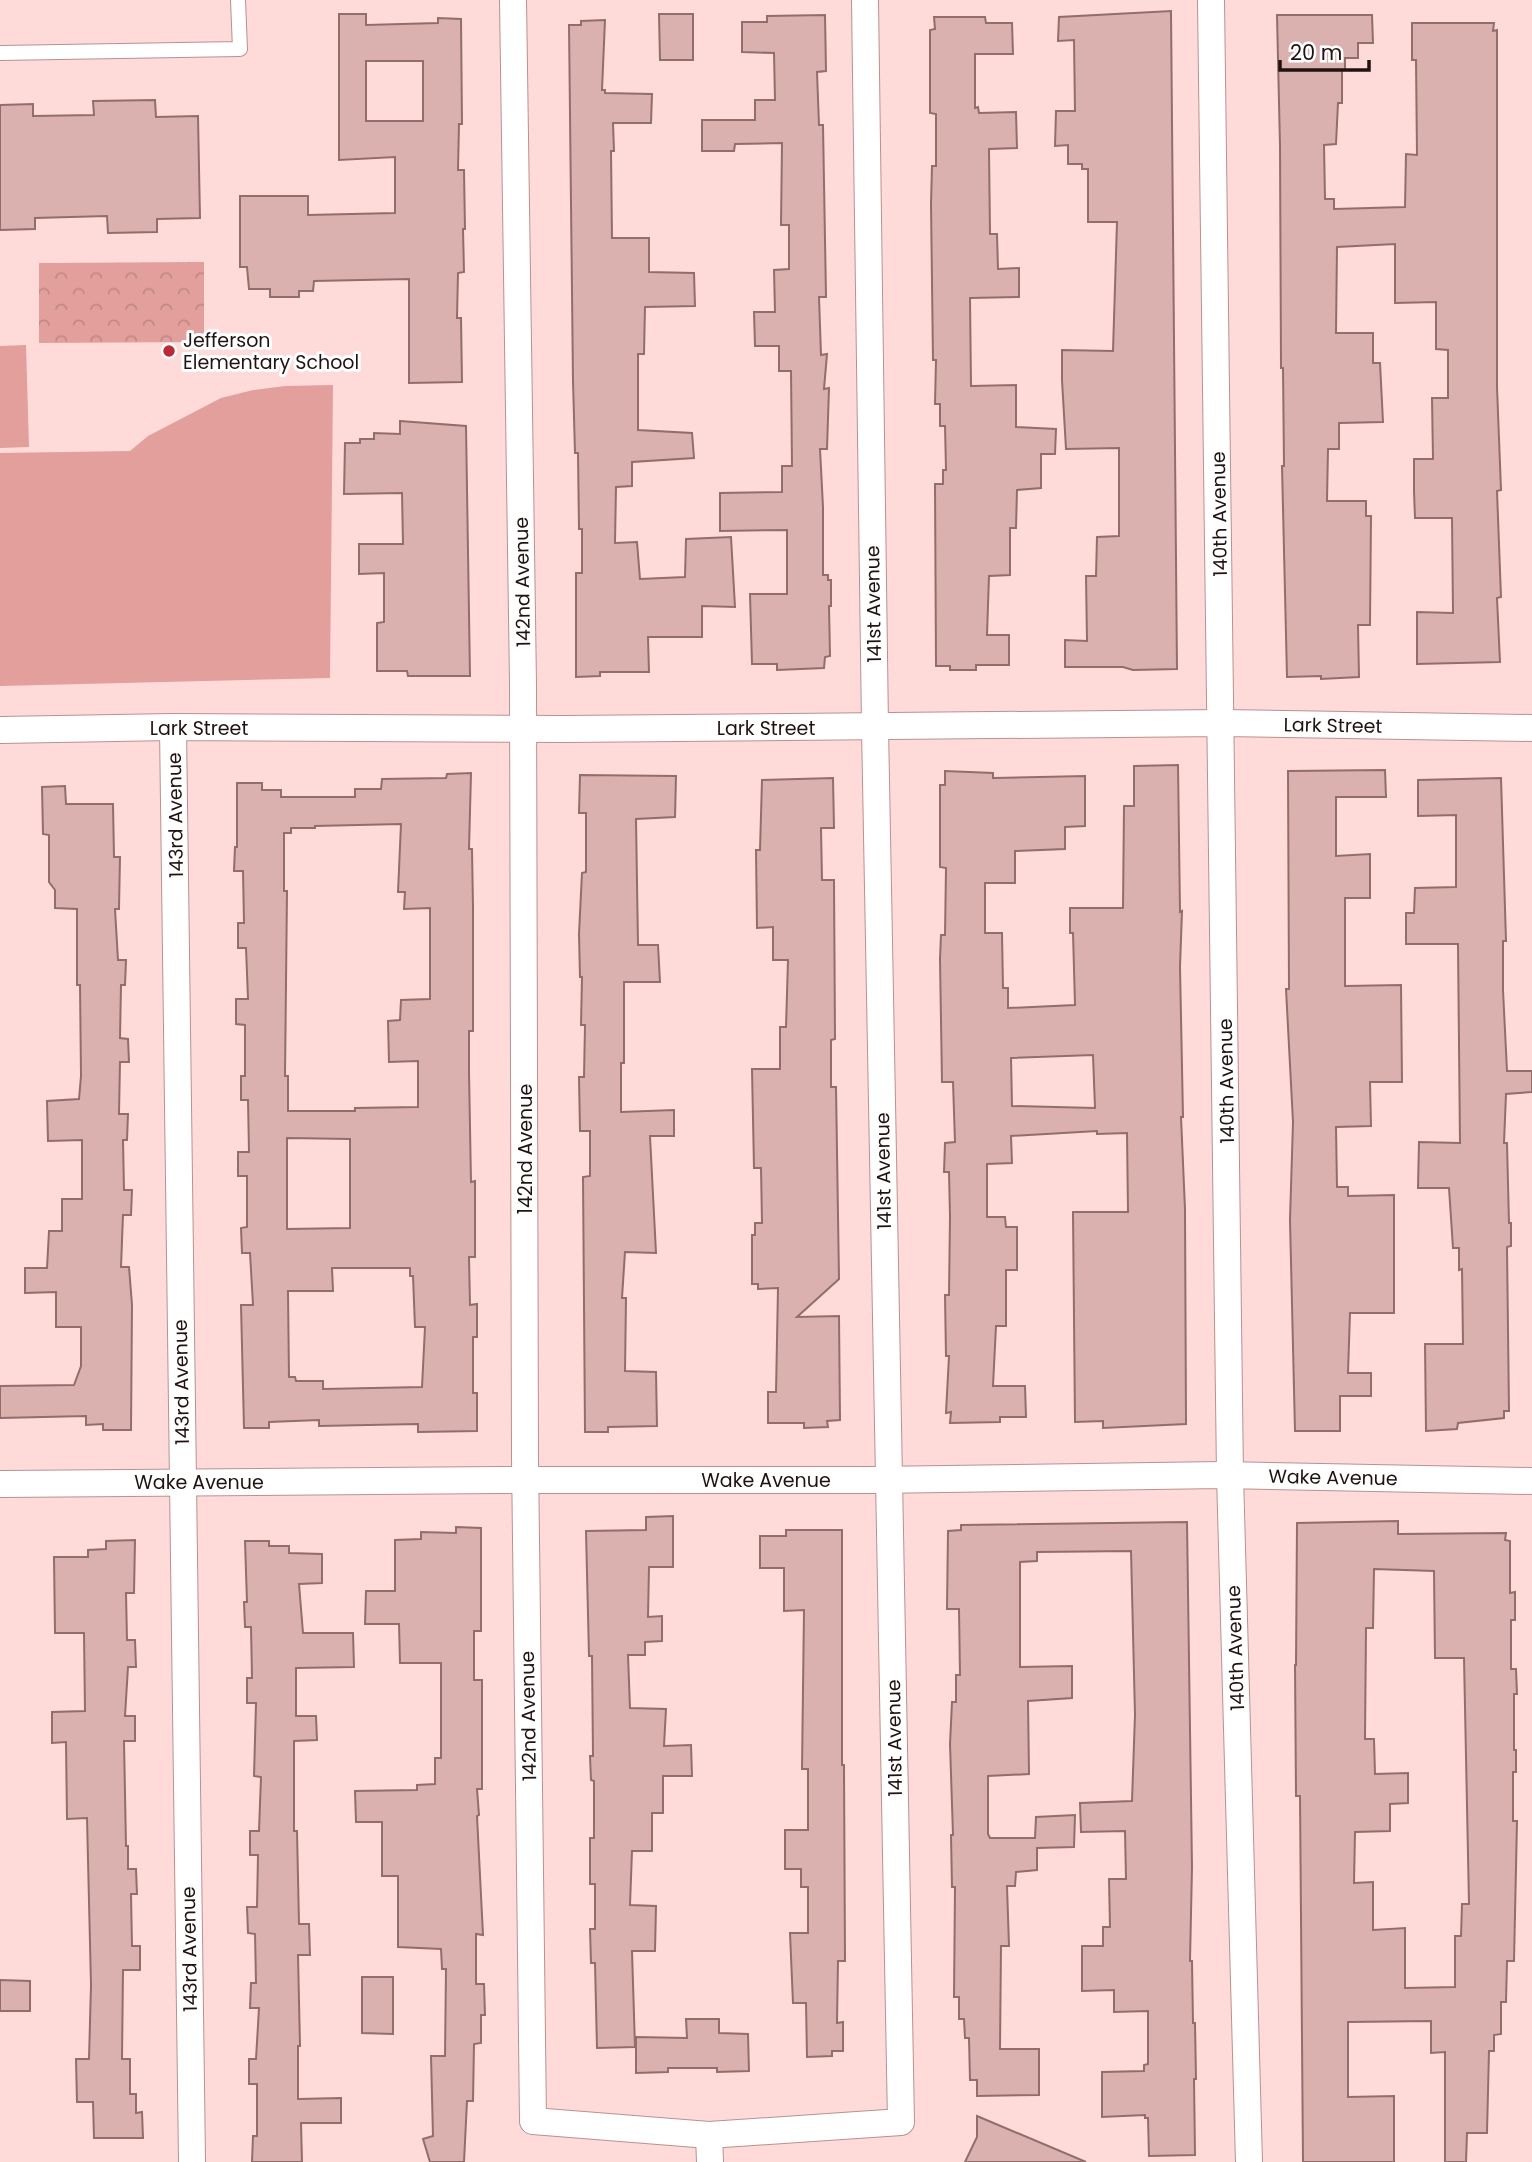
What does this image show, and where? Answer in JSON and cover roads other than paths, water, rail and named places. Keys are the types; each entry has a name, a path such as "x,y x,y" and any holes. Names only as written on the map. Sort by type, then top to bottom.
{"street":[{"name":"142nd Avenue","path":"513,0 524,729 526,1481 533,2121 709,2135"},
{"name":"141st Avenue","path":"709,2135 901,2122 875,727 865,0"},
{"name":"140th Avenue","path":"1211,0 1230,1475 1249,2162"},
{"name":"Lark Street","path":"0,730 1222,723 1532,728"},
{"name":"143rd Avenue","path":"173,727 192,2162"},
{"name":"Wake Avenue","path":"0,1484 888,1480 1230,1475 1532,1481"},
{"path":"709,2135 710,2162"}],"lane":[{"path":"0,53 240,50 238,0"}],"place":[{"name":"Jefferson Elementary School","path":"169,351"}]}
